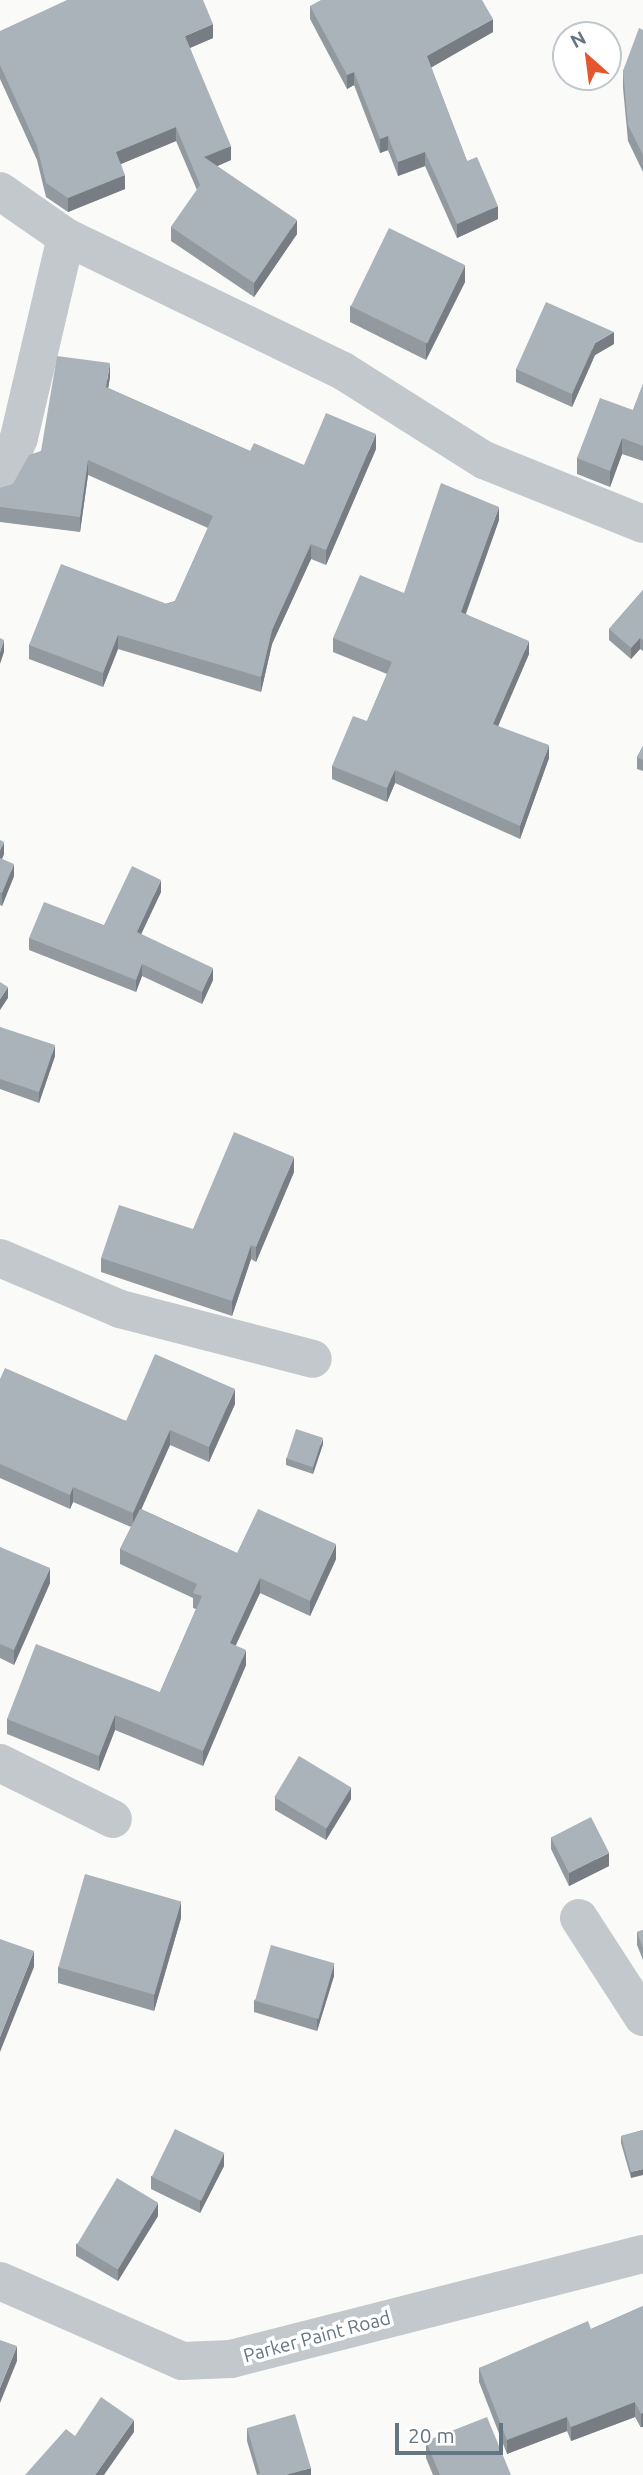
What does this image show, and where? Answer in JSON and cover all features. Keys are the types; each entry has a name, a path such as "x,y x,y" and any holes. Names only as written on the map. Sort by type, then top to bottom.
{"street":[{"path":"0,191 66,237 343,372 484,460 643,524"},
{"path":"0,481 19,438 66,237"},
{"path":"0,1258 120,1309 313,1359"},
{"path":"0,1763 113,1819"},
{"path":"579,1918 643,2017"},
{"name":"Parker Paint Road","path":"0,2281 182,2361 219,2360 643,2254"}],"building":[{"path":"67,0 203,0 213,24 185,36 231,146 204,157 297,220 254,283 171,227 200,185 176,127 116,152 125,175 68,198 46,183 37,146 0,65 0,31"},
{"path":"321,0 482,0 493,19 427,56 467,161 477,157 498,206 457,224 425,152 398,162 388,136 380,139 354,72 347,75 310,6"},
{"path":"639,28 643,30 643,155 628,125 623,71"},
{"path":"389,228 465,265 427,343 351,306"},
{"path":"546,302 614,332 595,343 572,394 516,369"},
{"path":"57,356 110,363 106,387 250,451 254,443 304,465 326,413 376,434 326,550 311,544 272,630 261,677 118,635 103,673 29,645 61,564 167,604 175,601 213,516 88,460 80,517 0,507 0,488 13,484 29,455 41,451"},
{"path":"643,384 643,446 622,438 610,471 577,458 600,398 633,410"},
{"path":"441,483 499,507 461,612 529,641 493,724 549,745 520,826 395,770 387,788 332,766 353,716 367,721 392,662 333,638 360,575 404,593"},
{"path":"643,590 643,640 640,638 631,648 609,629"},
{"path":"643,746 643,760 637,757"},
{"path":"0,858 14,864 2,893 0,892"},
{"path":"132,866 161,880 137,932 213,968 202,992 142,964 136,980 29,938 44,902 104,925"},
{"path":"0,982 8,987 0,999"},
{"path":"0,1027 55,1045 39,1092 0,1079"},
{"path":"234,1132 294,1157 256,1247 251,1245 232,1301 101,1258 119,1205 193,1229"},
{"path":"155,1354 235,1389 209,1447 170,1430 133,1513 73,1487 70,1495 0,1464 0,1379 5,1368 126,1421"},
{"path":"296,1429 323,1438 313,1467 286,1458"},
{"path":"140,1509 237,1553 258,1509 336,1544 310,1601 260,1578 230,1643 246,1650 203,1751 115,1715 99,1756 7,1719 36,1644 160,1692 202,1596 193,1593 197,1584 120,1549"},
{"path":"0,1547 50,1568 14,1650 0,1644"},
{"path":"299,1756 351,1787 327,1829 274,1797"},
{"path":"591,1817 609,1853 569,1873 551,1837"},
{"path":"85,1874 181,1902 154,1995 58,1967"},
{"path":"643,1930 643,1948 637,1932"},
{"path":"0,1939 34,1951 0,2037"},
{"path":"271,1945 334,1963 318,2019 255,2001"},
{"path":"175,2129 224,2153 201,2201 152,2177"},
{"path":"643,2130 643,2169 631,2172 621,2136"},
{"path":"117,2178 158,2203 118,2270 77,2245"},
{"path":"643,2306 643,2413 641,2414 635,2402 571,2427 567,2417 507,2440 479,2368 588,2321 591,2329"},
{"path":"0,2340 17,2346 0,2388"},
{"path":"101,2397 134,2420 95,2475 25,2475 66,2429 75,2436"},
{"path":"295,2414 311,2468 286,2475 257,2475 260,2473 247,2428"},
{"path":"487,2417 511,2475 440,2475 426,2441"}]}
